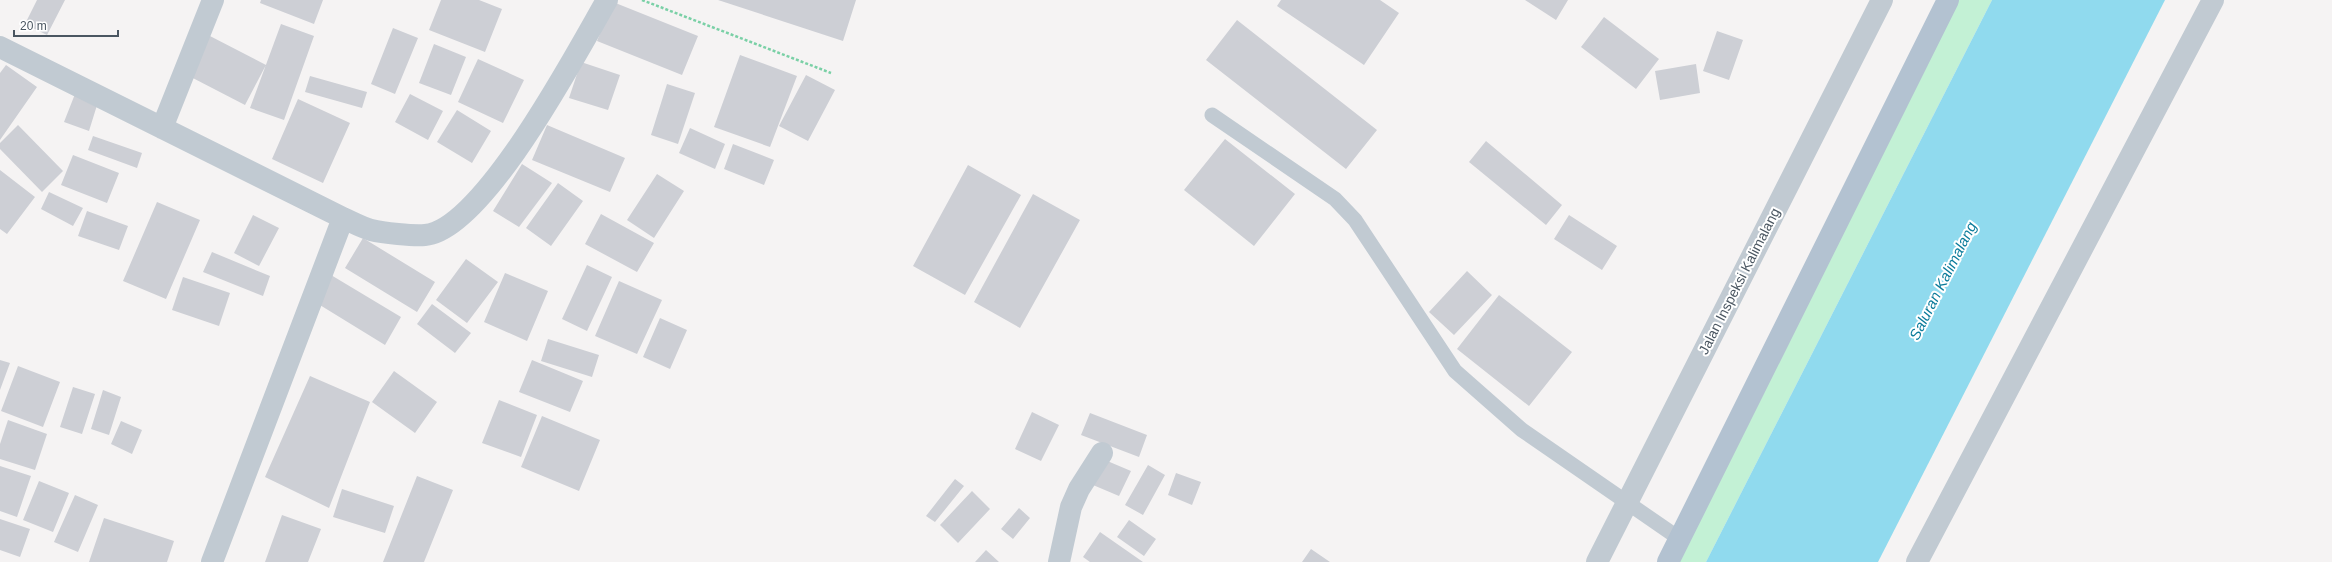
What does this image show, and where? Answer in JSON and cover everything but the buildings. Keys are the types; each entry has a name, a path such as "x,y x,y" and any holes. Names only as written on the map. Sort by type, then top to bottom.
{"main road":[{"path":"1668,562 1948,0"}],"street":[{"path":"162,128 213,0"},
{"path":"0,47 343,218 372,230 426,235 446,228 469,211 531,131 607,0"},
{"name":"Jalan Inspeksi Kalimalang","path":"1597,562 1882,0"},
{"path":"1917,562 2213,0"},
{"path":"212,562 343,218"},
{"path":"1059,562 1071,507 1079,489 1102,453"}],"lane":[{"path":"1212,115 1335,199 1355,220 1455,371 1522,430 1626,504 1680,539"}],"path":[{"path":"642,0 831,73"}],"green space":[{"path":"1948,0 1992,0 1706,562 1668,562"}],"water":[{"name":"Saluran Kalimalang","path":"1992,0 2165,0 1878,562 1706,562"}]}
